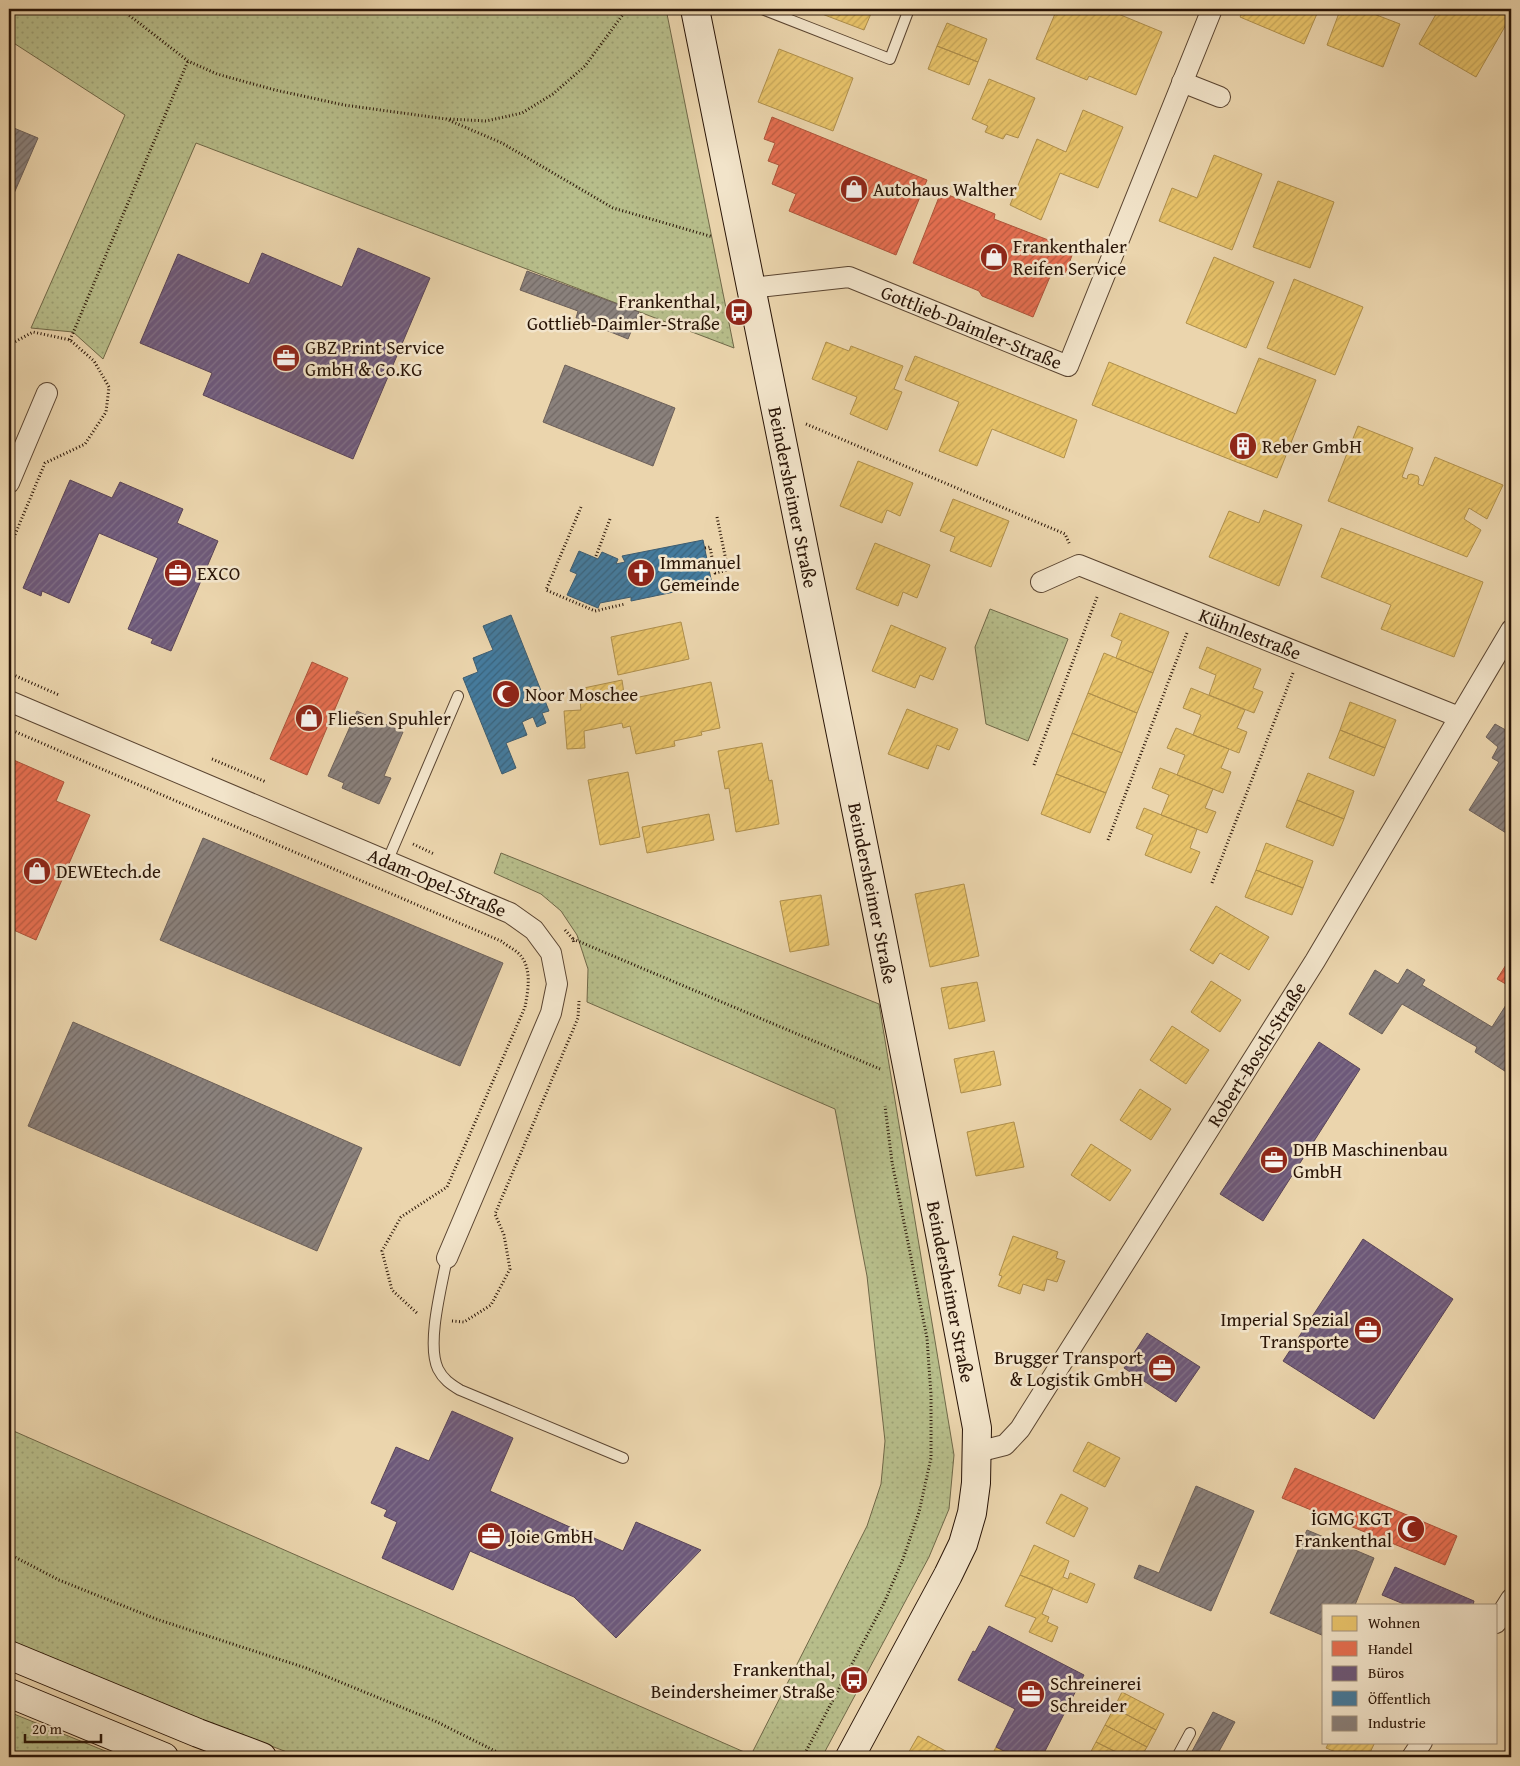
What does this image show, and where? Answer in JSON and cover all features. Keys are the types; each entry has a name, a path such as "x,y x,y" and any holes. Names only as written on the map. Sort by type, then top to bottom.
{"street":[{"name":"Beindersheimer Straße","path":"695,9 944,1249 977,1428 976,1483 972,1513 963,1544 850,1757"},
{"name":"Gottlieb-Daimler-Straße","path":"751,288 849,278 1068,366 1212,9"},
{"path":"1182,82 1220,97"},
{"path":"9,483 47,393"},
{"path":"1041,582 1079,565"},
{"name":"Kühnlestraße","path":"1079,565 1459,717"},
{"name":"Robert-Bosch-Straße","path":"977,1452 1005,1445 1020,1429 1315,961 1511,630"},
{"name":"Adam-Opel-Straße","path":"9,701 510,913 534,930 551,953 557,984 551,1012 447,1258"},
{"path":"1498,1620 1511,1599"},
{"path":"9,1655 262,1757"},
{"path":"9,1693 164,1757"},
{"path":"1412,1757 1421,1744"}],"lane":[{"path":"762,9 890,59 910,9"},
{"path":"387,862 458,696"},
{"path":"447,1258 436,1320 434,1350 437,1367 445,1380 460,1390 623,1458"},
{"path":"1177,1757 1190,1733"}],"path":[{"path":"121,9 188,61 217,74 275,90 344,105 446,119 486,121 522,112 553,94 585,66 627,9"},
{"path":"70,340 188,61"},
{"path":"446,119 502,142 613,208 716,238 714,228"},
{"path":"775,412 1065,534 1079,565"},
{"path":"581,506 546,590 595,611 625,604"},
{"path":"705,548 710,547 715,573 728,570 716,517"},
{"path":"596,556 610,519"},
{"path":"1034,765 1105,576"},
{"path":"1108,840 1195,612"},
{"path":"1212,882 1300,654"},
{"path":"9,673 60,695"},
{"path":"9,729 502,941 521,957 528,972 529,987 525,1007 447,1187 401,1217 382,1251 392,1290 423,1318 464,1322 491,1306 510,1269 504,1234 495,1214 578,1018 580,992"},
{"path":"204,756 268,783"},
{"path":"397,837 441,856"},
{"path":"560,924 573,939 575,948"},
{"path":"564,935 881,1069"},
{"path":"879,1059 882,1078"},
{"path":"803,1757 884,1603 903,1559 919,1512 931,1458 932,1395 927,1338 892,1162 884,1097"},
{"path":"9,1554 59,1580 156,1618 306,1668 435,1721 507,1757"}],"green space":[{"path":"9,9 666,9 734,348 196,143 103,359 73,332 31,328 125,115 9,40"},
{"path":"990,609 1068,639 1028,741 986,724 975,647"},
{"path":"501,853 879,1004 954,1455 949,1509 929,1557 822,1757 300,1757 203,1720 9,1641 9,1429 751,1755 867,1526 881,1484 885,1441 867,1276 835,1109 587,1002 588,969 577,935 561,911 541,894 494,873"},
{"path":"9,1712 120,1757 9,1757"}],"building: Wohnen":[{"path":"824,9 873,9 864,30 822,14"},
{"path":"1057,9 1093,9 1110,15 1111,11 1162,32 1136,95 1089,76 1087,80 1036,59"},
{"path":"1244,9 1319,9 1304,44 1240,17"},
{"path":"1346,9 1361,9 1400,24 1383,67 1327,45 1339,13 1344,15"},
{"path":"1439,9 1511,9 1511,16 1476,77 1419,44"},
{"path":"947,23 987,39 978,62 937,46"},
{"path":"937,46 978,62 969,85 928,69"},
{"path":"779,49 853,78 833,131 758,102"},
{"path":"989,79 1035,98 1018,138 1006,134 1003,139 985,132 988,126 972,119"},
{"path":"1083,110 1123,127 1098,188 1060,173 1041,220 1010,205 1037,139 1066,152"},
{"path":"1214,155 1262,174 1232,250 1159,221 1172,188 1197,198"},
{"path":"1278,181 1334,202 1310,268 1253,247"},
{"path":"1214,257 1274,282 1246,348 1186,323"},
{"path":"1294,279 1363,307 1335,375 1267,348"},
{"path":"826,342 849,351 851,346 903,366 894,389 902,392 887,430 850,414 857,397 812,379"},
{"path":"915,356 1077,420 1064,458 992,429 977,466 939,451 959,402 905,380"},
{"name":"Reber GmbH","path":"1259,358 1316,380 1277,478 1092,405 1109,362 1236,414"},
{"path":"1358,426 1413,448 1402,477 1407,479 1408,475 1411,474 1418,476 1418,484 1423,486 1435,457 1503,485 1487,519 1469,508 1464,519 1481,530 1467,557 1328,501"},
{"path":"858,461 913,483 900,516 887,510 882,523 840,506"},
{"path":"953,499 1009,521 991,567 950,551 955,537 940,531"},
{"path":"1264,510 1302,525 1279,586 1209,557 1229,511 1259,523"},
{"path":"1341,528 1483,582 1454,657 1381,629 1391,605 1321,577"},
{"path":"875,543 930,565 917,598 903,592 898,606 856,589"},
{"path":"1120,613 1169,632 1153,673 1116,658 1122,641 1111,636"},
{"path":"681,622 689,659 618,675 611,637"},
{"path":"891,625 946,648 933,680 920,675 915,688 872,671"},
{"path":"1207,647 1261,669 1253,688 1263,692 1254,713 1209,695 1216,675 1199,668"},
{"path":"1104,653 1153,673 1137,713 1088,693"},
{"path":"622,680 625,700 711,682 720,728 701,732 702,735 674,741 675,746 636,754 630,726 623,728 622,723 584,731 585,748 567,749 564,711 581,710 579,689"},
{"path":"1191,688 1245,710 1237,728 1247,732 1239,753 1193,735 1201,715 1183,708"},
{"path":"1088,693 1137,713 1122,753 1072,733"},
{"path":"1350,702 1396,720 1385,748 1340,730"},
{"path":"907,709 958,729 949,750 937,745 928,769 888,754"},
{"path":"1176,728 1229,749 1221,768 1231,772 1223,793 1177,775 1185,755 1167,748"},
{"path":"1340,730 1385,748 1374,776 1329,758"},
{"path":"1072,733 1122,753 1106,793 1056,774"},
{"path":"762,743 769,781 772,780 779,824 736,832 729,788 725,789 718,751"},
{"path":"1160,768 1213,789 1205,808 1216,812 1207,833 1161,815 1169,795 1152,788"},
{"path":"628,772 640,837 600,845 588,780"},
{"path":"1308,773 1354,791 1344,819 1297,800"},
{"path":"1056,774 1106,793 1090,833 1041,814"},
{"path":"1297,800 1344,819 1333,846 1286,827"},
{"path":"1144,808 1197,829 1190,848 1200,852 1191,873 1145,855 1153,835 1136,828"},
{"path":"709,814 714,840 647,853 642,827"},
{"path":"1266,843 1313,861 1303,888 1256,870"},
{"path":"1256,870 1303,888 1292,915 1245,897"},
{"path":"964,884 979,956 930,967 915,894"},
{"path":"821,895 829,945 790,952 780,901"},
{"path":"1216,906 1269,937 1249,970 1220,953 1213,964 1190,950"},
{"path":"1211,981 1241,1000 1220,1032 1191,1012"},
{"path":"977,982 985,1021 949,1029 941,988"},
{"path":"1172,1026 1209,1050 1186,1084 1150,1060"},
{"path":"994,1051 1001,1085 961,1093 954,1059"},
{"path":"1140,1089 1171,1109 1151,1140 1120,1120"},
{"path":"1014,1122 1024,1167 976,1176 967,1132"},
{"path":"1091,1144 1131,1170 1110,1201 1071,1175"},
{"path":"1013,1236 1058,1252 1056,1258 1065,1261 1057,1282 1047,1279 1044,1291 1023,1284 1020,1294 998,1286 1002,1276 999,1275"},
{"path":"1088,1442 1120,1458 1105,1487 1073,1471"},
{"path":"1061,1494 1088,1508 1074,1537 1046,1523"},
{"path":"1034,1545 1069,1561 1063,1577 1068,1579 1070,1573 1095,1584 1087,1603 1020,1575"},
{"path":"1020,1575 1053,1588 1042,1614 1049,1617 1047,1622 1058,1627 1052,1642 1029,1632 1036,1618 1005,1606"},
{"path":"1122,1692 1164,1714 1156,1730 1114,1708"},
{"path":"1114,1708 1156,1730 1147,1747 1105,1725"},
{"path":"1105,1725 1147,1747 1141,1757 1126,1757 1096,1742"},
{"path":"918,1736 953,1755 952,1757 906,1757"},
{"path":"1096,1742 1126,1757 1088,1757"},
{"path":"1328,1744 1374,1744 1368,1757 1348,1757 1326,1748"},
{"path":"996,1747 1016,1757 991,1757"}],"building: Handel":[{"name":"Autohaus Walther","path":"772,117 927,180 896,255 789,211 796,194 772,184 779,165 768,161 775,143 764,139"},
{"name":"Frankenthaler Reifen Service","path":"941,192 995,214 994,219 1074,250 1064,277 1052,272 1033,317 982,296 979,291 913,263"},
{"name":"Fliesen Spuhler","path":"312,662 348,678 307,775 270,759"},
{"name":"DEWEtech.de","path":"9,758 64,782 56,801 90,815 36,940 9,928"},
{"path":"1511,957 1511,987 1497,979"},
{"path":"1295,1468 1457,1536 1445,1565 1282,1498"}],"building: Büros":[{"name":"GBZ Print Service GmbH & Co.KG","path":"358,248 430,278 353,459 203,395 212,373 140,343 178,254 249,284 262,253 342,287"},
{"name":"EXCO","path":"70,480 112,498 120,482 183,509 177,523 218,541 171,651 151,643 153,639 128,629 158,558 99,533 69,603 42,591 41,596 23,588"},
{"path":"1319,1042 1360,1069 1263,1221 1220,1194"},
{"name":"Imperial Spezial Transporte","path":"1363,1239 1453,1299 1374,1419 1283,1361"},
{"name":"Brugger Transport & Logistik GmbH","path":"1147,1333 1200,1367 1176,1402 1124,1368"},
{"name":"Joie GmbH","path":"452,1411 513,1438 490,1491 623,1551 636,1522 701,1550 616,1638 574,1597 470,1551 453,1590 382,1558 397,1522 384,1516 387,1510 371,1503 396,1447 429,1461"},
{"path":"1395,1567 1474,1601 1473,1604 1404,1604 1382,1595"},
{"name":"Schreinerei Schreider","path":"989,1626 1084,1675 1042,1757 1016,1757 996,1747 1015,1709 958,1680"}],"building: Öffentlich":[{"name":"Immanuel Gemeinde","path":"703,540 712,584 631,601 631,597 600,603 598,608 567,595 577,574 570,571 579,551 598,559 602,552 618,559 616,564 625,562 622,556"},
{"name":"Noor Moschee","path":"511,615 549,711 542,713 546,723 537,727 533,717 522,722 527,735 506,743 516,768 502,774 463,678 478,672 473,658 493,650 483,626"}],"building: Industrie":[{"path":"9,126 38,138 9,205"},
{"path":"527,271 639,312 628,339 576,318 578,311 520,290"},
{"path":"565,365 675,408 653,466 543,422"},
{"path":"357,711 403,732 384,776 391,778 379,804 342,788 344,783 328,776"},
{"path":"1495,724 1511,733 1511,836 1469,810 1499,762 1492,758 1498,747 1486,737"},
{"path":"203,838 503,963 460,1066 160,940"},
{"path":"1407,969 1425,980 1422,985 1492,1027 1506,1005 1511,1008 1511,1075 1475,1052 1477,1047 1402,1004 1382,1034 1349,1014 1375,970 1398,984"},
{"path":"73,1022 362,1148 317,1251 28,1126"},
{"path":"1196,1486 1254,1511 1211,1611 1134,1578 1139,1565 1159,1573"},
{"path":"1307,1530 1374,1558 1355,1604 1322,1604 1322,1635 1270,1613"},
{"path":"1213,1712 1235,1722 1216,1757 1189,1757"}],"place":[{"name":"Autohaus Walther","path":"854,189"},
{"name":"Frankenthaler Reifen Service","path":"994,257"},
{"name":"Frankenthal, Gottlieb-Daimler-Straße","path":"739,312"},
{"name":"GBZ Print Service GmbH & Co.KG","path":"286,358"},
{"name":"Reber GmbH","path":"1243,446"},
{"name":"EXCO","path":"178,573"},
{"name":"Immanuel Gemeinde","path":"641,573"},
{"name":"Noor Moschee","path":"506,694"},
{"name":"Fliesen Spuhler","path":"309,718"},
{"name":"DEWEtech.de","path":"37,871"},
{"name":"DHB Maschinenbau GmbH","path":"1274,1160"},
{"name":"Imperial Spezial Transporte","path":"1368,1330"},
{"name":"Brugger Transport & Logistik GmbH","path":"1162,1368"},
{"name":"İGMG KGT Frankenthal","path":"1411,1529"},
{"name":"Joie GmbH","path":"491,1536"},
{"name":"Frankenthal, Beindersheimer Straße","path":"854,1680"},
{"name":"Schreinerei Schreider","path":"1031,1694"}]}
